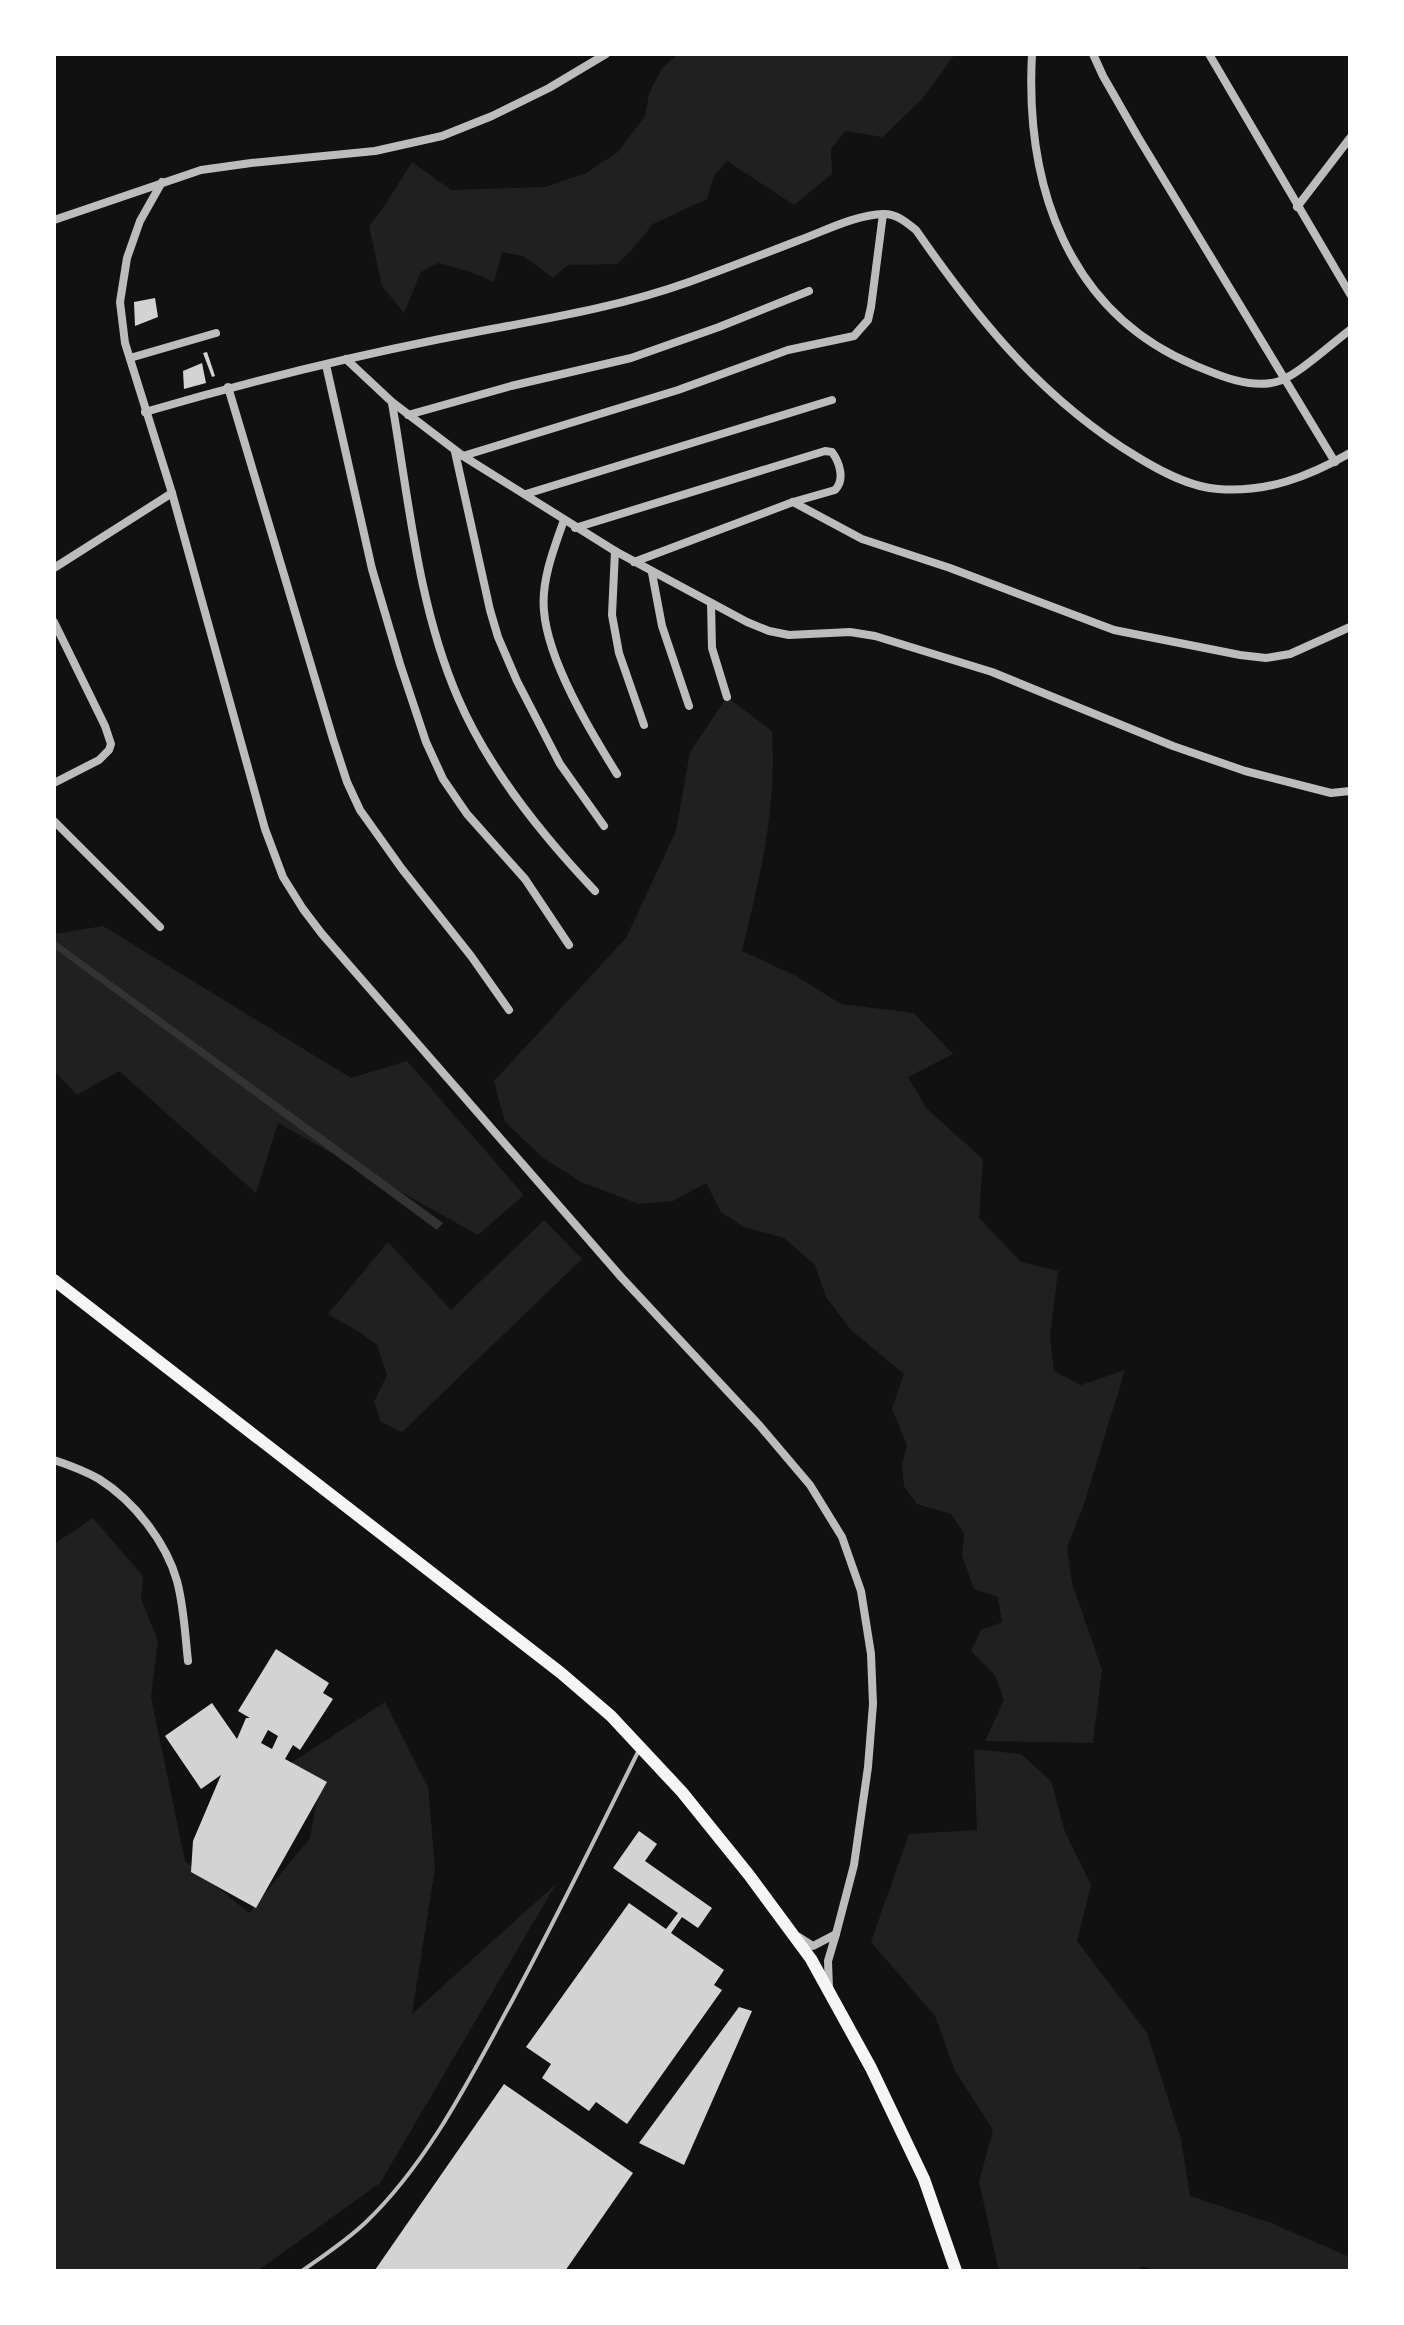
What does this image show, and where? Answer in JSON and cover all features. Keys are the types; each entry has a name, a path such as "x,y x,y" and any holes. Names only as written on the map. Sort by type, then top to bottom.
{"main road":[{"path":"54,1280 561,1673 641,1746 720,1839 795,1935 829,1989 924,2179 956,2271"}],"street":[{"path":"54,220 201,170 375,151 442,136 549,88 606,54"},
{"path":"1032,54 1032,127 1041,179 1060,233 1087,282 1118,317 1182,360 1245,383 1271,384 1284,380 1350,330"},
{"path":"1093,54 1103,76 1335,462"},
{"path":"1209,54 1350,294"},
{"path":"1297,207 1350,138"},
{"path":"162,182 140,221 127,258 120,302 125,343 172,493 265,829 283,877 303,909 622,1278 760,1426 810,1485 842,1537 861,1591 871,1654 873,1704 868,1767 854,1865 828,1961 829,1989"},
{"path":"145,412 228,387 346,359 614,305 747,261 848,221 883,214 905,220 916,230 1003,345 1044,387 1118,445 1151,465 1182,480 1214,489 1244,490 1281,484 1350,453"},
{"path":"459,454 664,395 788,350 854,336 868,320 883,214"},
{"path":"408,415 511,386 631,358 809,291"},
{"path":"130,358 216,333"},
{"path":"346,359 392,402 459,454 652,573 747,622 789,635 850,632 926,651 992,672 1173,746 1245,771 1331,793 1350,791"},
{"path":"326,365 372,569 426,742 443,779 467,814 525,879 569,945"},
{"path":"228,387 347,782 360,810 509,1010"},
{"path":"526,494 832,400"},
{"path":"392,402 436,639 459,699 486,751 518,799 595,891"},
{"path":"575,528 825,451 832,452 836,458 842,476 839,486 828,493 793,502 634,562"},
{"path":"459,454 498,637 560,764 604,826"},
{"path":"54,568 172,493"},
{"path":"793,502 862,539 950,568 1114,630 1266,658 1290,654 1350,627"},
{"path":"564,520 546,578 544,610 550,643 573,696 617,774"},
{"path":"615,551 612,615 619,653 644,725"},
{"path":"652,573 662,626 689,706"},
{"path":"711,603 712,648 727,697"},
{"path":"54,622 111,744 99,760 54,783"},
{"path":"54,821 160,927"},
{"path":"54,1460 100,1480 124,1499 163,1548 178,1583 188,1661"},
{"path":"795,1935 813,1946 836,1934"}],"lane":[{"path":"302,2271 364,2224 396,2189 430,2144 492,2038 560,1911 641,1746"}],"shaded area":[{"path":"678,54 953,54 953,57 922,99 883,137 845,131 831,149 832,174 794,205 727,161 714,176 707,199 653,224 617,264 568,265 553,278 523,256 502,252 494,282 438,263 421,272 404,313 382,286 369,226 412,162 451,190 545,187 586,173 618,152 645,116 649,94 662,68"},
{"path":"727,697 772,731 769,815 761,869 742,951 796,976 841,1004 914,1013 953,1054 908,1077 927,1109 983,1159 979,1218 1021,1262 1058,1271 1050,1337 1054,1371 1081,1385 1125,1370 1083,1507 1067,1547 1072,1583 1102,1670 1093,1743 985,1741 1004,1700 995,1675 971,1651 981,1630 1002,1622 998,1597 974,1589 962,1556 964,1533 951,1514 917,1504 904,1486 902,1465 907,1445 892,1409 904,1374 851,1330 826,1297 815,1265 784,1238 744,1227 721,1212 706,1183 673,1201 639,1204 581,1182 542,1157 505,1122 494,1081 626,938 676,831 690,752"},
{"path":"103,926 351,1078 407,1061 524,1195 478,1235 278,1123 256,1193 119,1071 77,1095 54,1071 54,934"},
{"path":"54,940 443,1223 437,1230 54,948"},
{"path":"544,1220 582,1259 402,1432 381,1422 374,1402 387,1375 377,1345 328,1314 388,1242 451,1310"},
{"path":"93,1518 143,1576 141,1599 158,1641 151,1697 185,1861 249,1913 310,1838 319,1785 291,1763 385,1702 428,1787 435,1868 412,2014 556,1884 380,2183 257,2271 54,2271 54,1544"},
{"path":"974,1749 1021,1754 1051,1781 1065,1832 1091,1885 1077,1941 1147,2033 1181,2139 1190,2196 1271,2223 1350,2257 1350,2271 1156,2271 1142,2266 1138,2271 999,2271 979,2182 993,2130 955,2071 935,2016 871,1942 909,1834 977,1830"}],"building":[{"path":"155,298 158,317 135,326 134,302"},
{"path":"207,352 215,376 212,377 203,353"},
{"path":"202,363 206,383 184,389 183,371"},
{"path":"276,1649 329,1683 323,1693 333,1699 300,1750 293,1745 285,1759 327,1782 256,1908 191,1872 193,1841 221,1775 201,1789 165,1736 212,1703 237,1739 246,1718 250,1718 238,1711","holes":["268,1730 278,1736 272,1749 261,1743"]},
{"path":"639,1831 657,1844 645,1861 712,1908 698,1928 682,1917 671,1933 724,1970 714,1985 722,1990 627,2124 596,2102 589,2111 542,2078 551,2064 526,2047 629,1903 666,1929 678,1913 613,1868"},
{"path":"739,2007 752,2011 684,2165 639,2143"},
{"path":"504,2084 633,2173 565,2271 376,2271 375,2270"}]}
